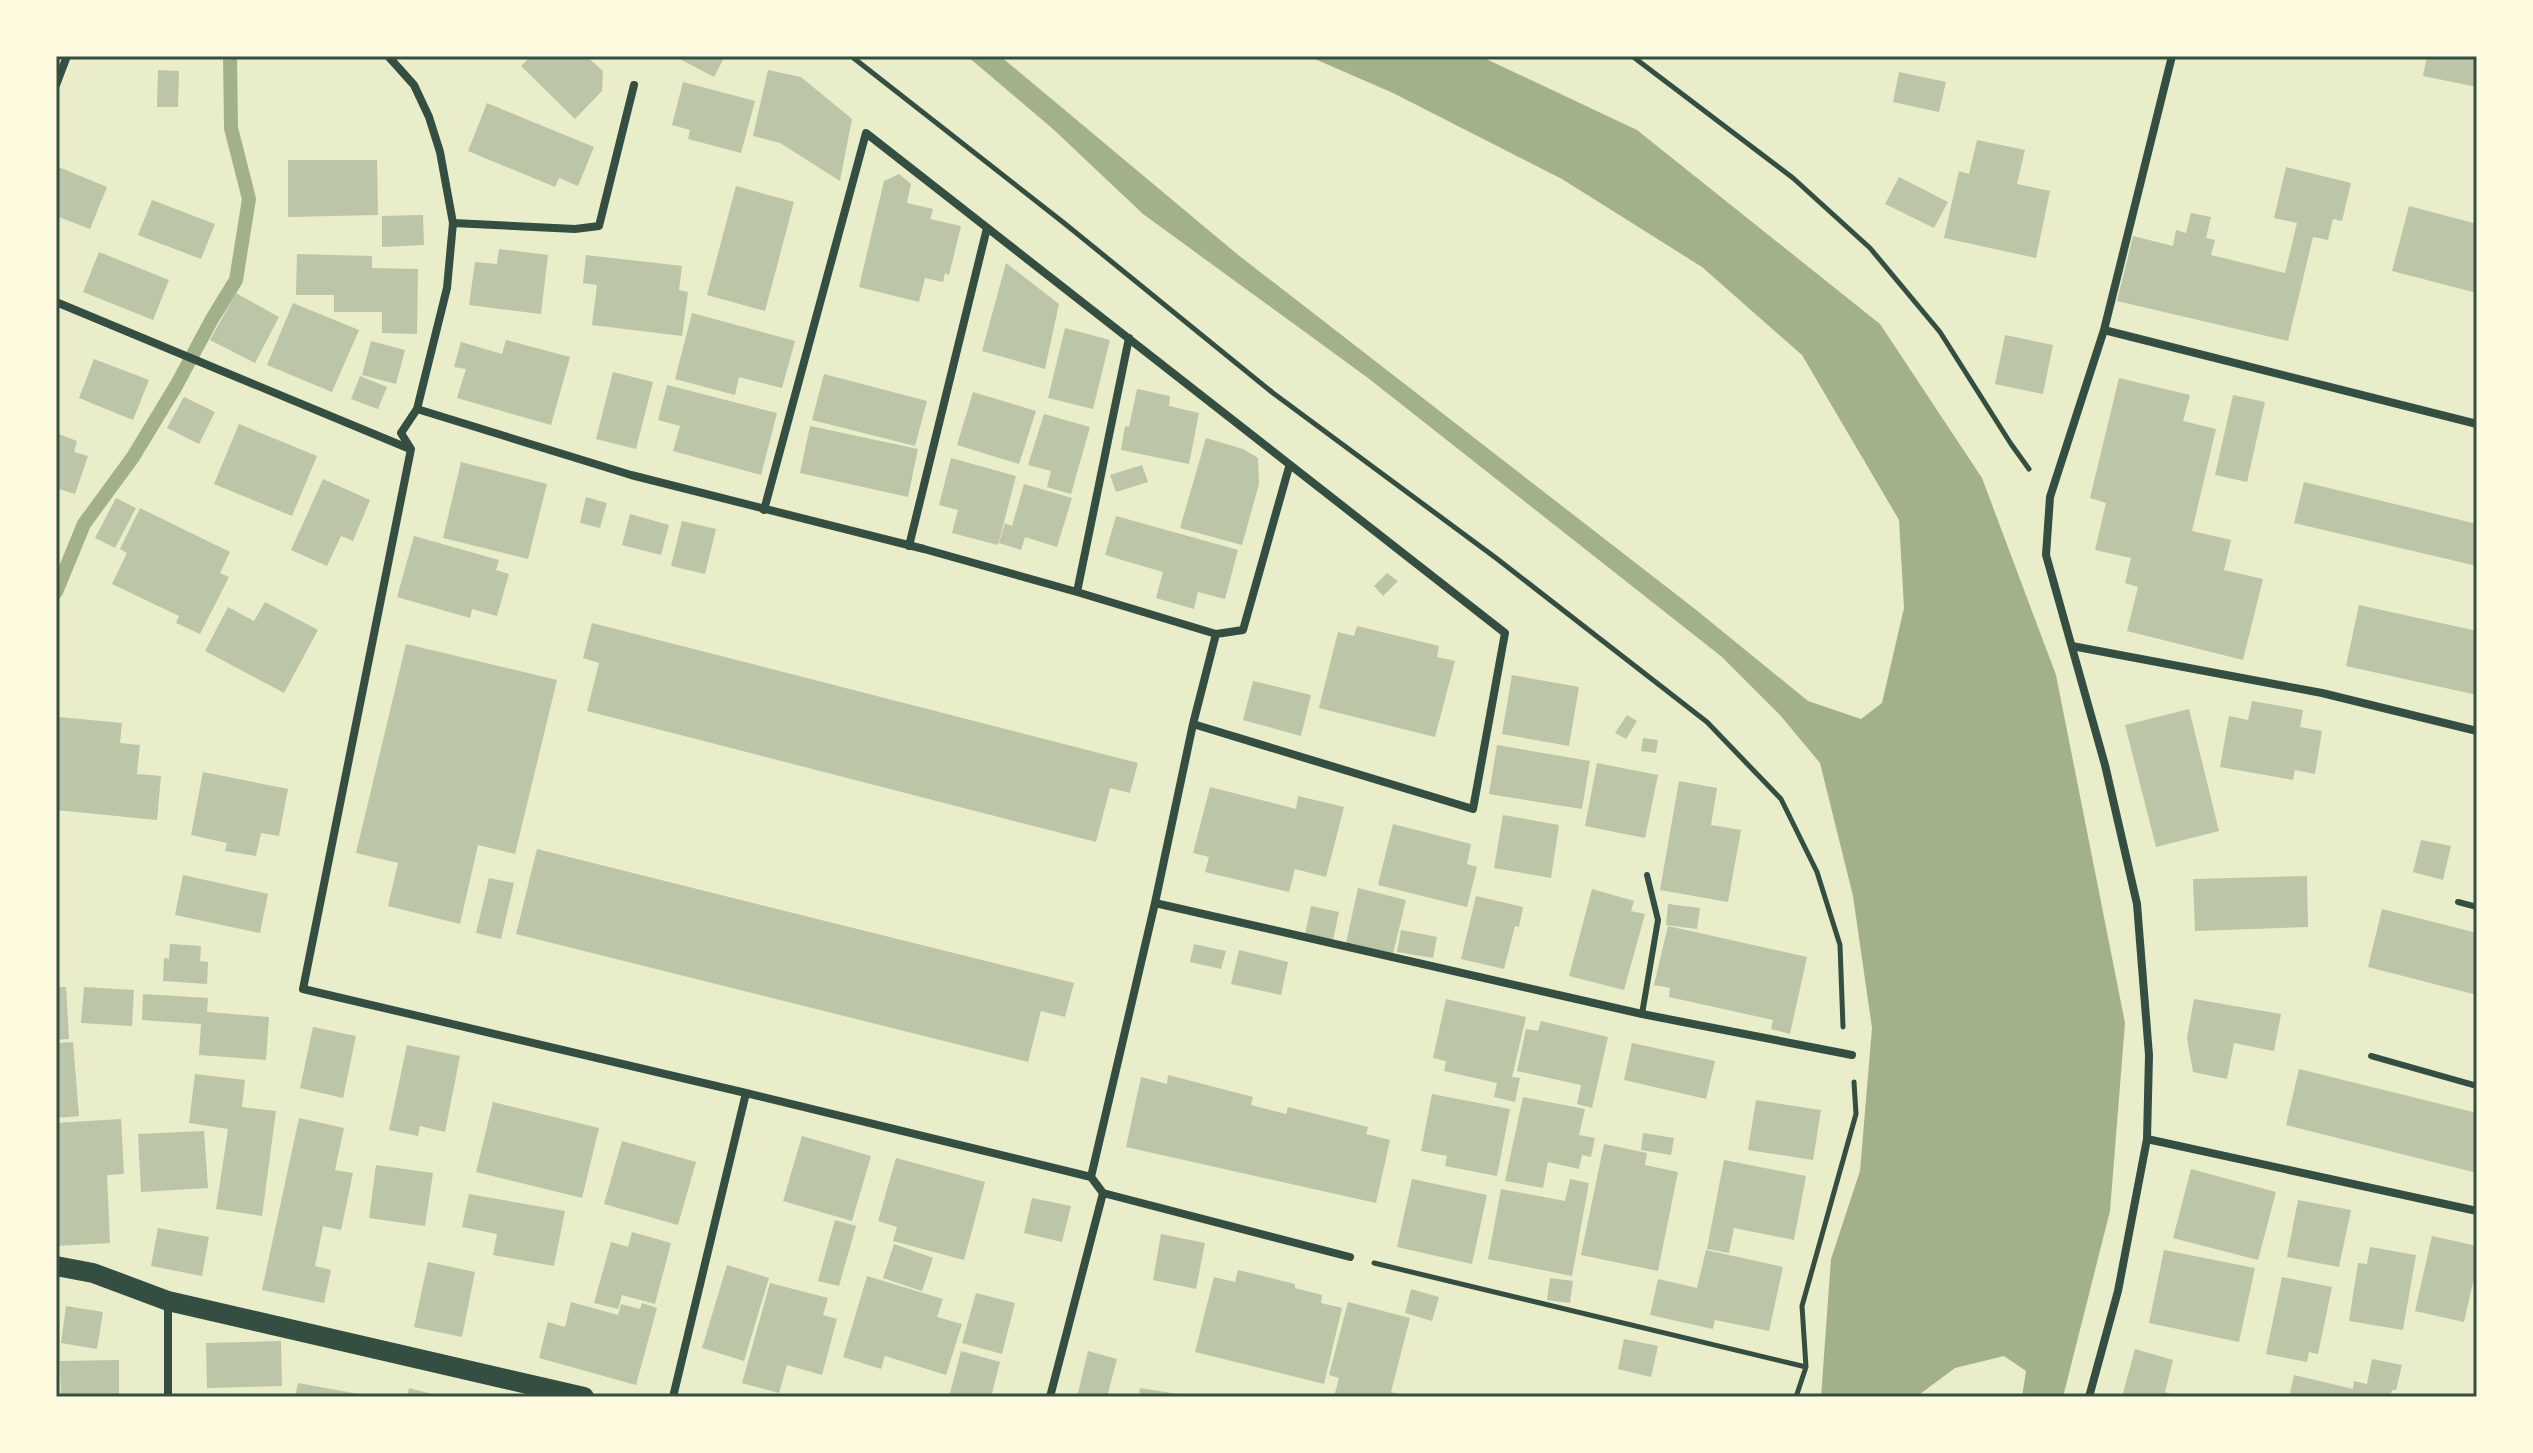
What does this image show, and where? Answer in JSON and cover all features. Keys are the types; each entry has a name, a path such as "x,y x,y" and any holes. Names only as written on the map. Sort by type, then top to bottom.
{"main road":[{"path":"56,1266 93,1273 168,1301 584,1397"}],"street":[{"path":"56,85 67,56"},
{"path":"388,56 414,85 429,117 440,152 453,223 447,288 417,409 401,433 411,449 303,989 1091,1177 1103,1193 1350,1257"},
{"path":"2089,1397 2118,1291 2147,1139 2149,1055 2137,904 2105,765 2046,555 2050,497 2104,330 2172,56"},
{"path":"453,223 575,229 599,226 634,85"},
{"path":"764,510 866,133 1505,633 1473,809 1193,724"},
{"path":"909,546 987,228"},
{"path":"56,302 411,449"},
{"path":"2104,330 2477,424"},
{"path":"1077,592 1129,338"},
{"path":"417,409 631,475 909,546 1216,634 1243,630 1289,467"},
{"path":"1091,1177 1216,634"},
{"path":"2072,646 2322,693 2477,731"},
{"path":"1155,903 1642,1014 1852,1055"},
{"path":"673,1397 746,1093"},
{"path":"2147,1139 2477,1211"},
{"path":"1050,1397 1103,1193"},
{"path":"168,1301 168,1397"}],"lane":[{"path":"1642,1014 1658,920 1647,875"},
{"path":"2458,902 2477,907"},
{"path":"2371,1056 2477,1086"}],"path":[{"path":"1632,56 1793,178 1870,248 1940,332 2011,444 2050,497"},
{"path":"1350,1257 1806,1367"}],"shaded area":[{"path":"967,56 1000,56 1237,254 1695,609 1808,701 1861,719 1882,703 1904,608 1899,520 1802,355 1702,267 1562,179 1393,93 1308,56 1480,56 1637,130 1880,324 1982,478 2056,675 2125,1023 2110,1211 2063,1397 2022,1397 2026,1371 2004,1356 1955,1368 1916,1397 1821,1397 1831,1259 1860,1171 1872,1028 1853,896 1820,763 1780,715 1722,657 1368,378 1143,214 1053,129"}],"building":[{"path":"531,56 586,56 603,71 602,91 575,119 521,66"},
{"path":"674,56 725,56 714,77"},
{"path":"2427,56 2477,56 2477,87 2423,76"},
{"path":"158,70 179,71 178,107 157,107"},
{"path":"768,70 801,77 852,119 840,181 780,143 753,136"},
{"path":"1899,72 1946,82 1939,112 1893,102"},
{"path":"683,82 755,101 741,153 688,139 690,130 672,125"},
{"path":"487,103 594,147 578,186 559,178 555,187 468,151"},
{"path":"1977,140 2025,150 2017,184 2050,191 2036,258 1944,238 1959,171 1969,174"},
{"path":"288,160 377,160 378,215 288,217"},
{"path":"56,166 107,187 90,229 56,216"},
{"path":"2286,167 2351,183 2342,221 2333,219 2328,240 2313,237 2288,341 2117,301 2133,236 2173,246 2176,230 2186,233 2191,213 2211,217 2206,238 2215,240 2211,255 2285,273 2297,223 2274,218"},
{"path":"899,174 911,184 907,203 933,209 930,219 961,226 949,275 945,273 943,282 925,278 919,302 859,287 884,181"},
{"path":"1899,177 1948,202 1934,228 1885,204"},
{"path":"736,186 794,202 765,311 707,295"},
{"path":"152,200 215,224 201,259 138,235"},
{"path":"2409,206 2477,224 2477,293 2392,271"},
{"path":"423,215 424,245 382,247 382,216"},
{"path":"499,249 548,255 541,314 469,305 475,262 497,264"},
{"path":"99,252 169,280 153,320 83,292"},
{"path":"297,254 372,256 372,268 418,269 417,334 382,333 382,312 334,312 334,295 296,295"},
{"path":"586,255 682,266 679,290 688,292 682,336 592,325 597,285 583,283"},
{"path":"1006,263 1059,304 1045,369 982,351"},
{"path":"236,293 279,317 255,363 210,340"},
{"path":"293,303 359,330 332,392 267,365"},
{"path":"692,313 795,341 782,388 739,377 735,395 675,379"},
{"path":"1065,328 1110,340 1093,409 1048,398"},
{"path":"2005,335 2053,345 2043,394 1995,384"},
{"path":"506,340 570,357 551,425 457,398 466,369 454,367 461,342 502,354"},
{"path":"371,341 405,350 396,384 362,375"},
{"path":"94,359 149,380 133,420 79,398"},
{"path":"613,372 653,382 636,449 596,439"},
{"path":"824,374 927,401 915,446 812,420"},
{"path":"360,376 387,387 378,409 351,399"},
{"path":"2119,378 2190,395 2183,421 2216,429 2192,531 2231,540 2224,570 2263,579 2243,660 2127,631 2138,587 2125,583 2131,558 2095,550 2106,503 2090,498"},
{"path":"667,385 777,413 761,475 673,451 680,426 658,420"},
{"path":"1137,389 1170,396 1169,406 1199,413 1189,464 1121,450"},
{"path":"973,392 1036,411 1019,464 957,445"},
{"path":"2233,395 2265,402 2247,482 2215,475"},
{"path":"184,397 215,412 199,444 167,428"},
{"path":"1044,414 1090,427 1071,494 1047,487 1051,471 1028,465"},
{"path":"239,424 317,456 292,516 214,484"},
{"path":"810,426 918,449 908,497 800,473"},
{"path":"56,433 77,441 74,452 88,456 75,494 56,488"},
{"path":"1206,438 1243,449 1258,458 1259,484 1242,545 1180,528"},
{"path":"951,458 1016,476 998,545 952,533 958,510 939,505"},
{"path":"461,462 547,484 528,559 443,538"},
{"path":"1142,465 1148,482 1116,492 1110,475"},
{"path":"323,479 370,500 353,541 341,536 327,566 291,550"},
{"path":"2304,482 2477,524 2477,566 2294,523"},
{"path":"1024,484 1072,498 1057,547 1025,537 1021,550 999,543 1005,523 1012,526"},
{"path":"586,497 607,503 600,528 580,523"},
{"path":"116,498 136,508 115,548 95,538"},
{"path":"140,508 230,552 220,573 229,577 200,634 176,623 179,616 112,584 127,553 120,549"},
{"path":"630,514 669,525 661,555 622,545"},
{"path":"1116,516 1238,550 1225,599 1198,592 1194,609 1156,598 1163,572 1105,555"},
{"path":"682,521 716,529 705,574 671,566"},
{"path":"414,536 499,560 496,570 509,574 497,616 472,609 470,618 397,597"},
{"path":"1387,573 1398,581 1383,596 1374,586"},
{"path":"265,602 318,630 284,693 205,651 228,607 254,621"},
{"path":"2359,605 2477,631 2474,646 2477,647 2477,695 2346,666"},
{"path":"592,623 1138,763 1130,793 1110,788 1096,842 587,711 599,663 583,658"},
{"path":"1357,626 1439,646 1437,657 1455,661 1435,737 1319,708 1338,632 1354,636"},
{"path":"406,644 557,680 515,854 478,845 460,924 388,906 398,863 356,853"},
{"path":"1512,675 1579,687 1569,746 1502,734"},
{"path":"1253,681 1311,695 1301,736 1243,720"},
{"path":"2252,701 2303,710 2300,727 2322,731 2315,774 2295,770 2293,780 2220,767 2229,716 2248,720"},
{"path":"2189,709 2219,831 2156,847 2125,725"},
{"path":"1627,715 1637,721 1626,739 1615,733"},
{"path":"59,717 122,723 120,743 140,745 137,774 161,776 157,820 56,810"},
{"path":"1643,738 1658,740 1656,753 1641,751"},
{"path":"1497,745 1590,761 1582,809 1489,794"},
{"path":"1597,763 1658,775 1645,838 1585,826"},
{"path":"203,772 288,789 279,836 261,833 256,856 225,851 227,843 191,835"},
{"path":"1679,781 1717,788 1711,825 1741,830 1728,902 1660,890"},
{"path":"1210,787 1296,809 1298,796 1344,807 1326,877 1295,869 1289,892 1205,872 1209,857 1193,853"},
{"path":"1503,815 1559,825 1551,878 1494,868"},
{"path":"1393,824 1471,844 1467,864 1477,867 1467,907 1378,885"},
{"path":"2421,840 2451,846 2443,880 2413,872"},
{"path":"537,849 1074,983 1065,1017 1041,1011 1028,1062 516,934"},
{"path":"183,875 268,894 260,933 175,915"},
{"path":"2307,876 2308,927 2195,931 2193,879"},
{"path":"489,878 514,883 501,939 476,933"},
{"path":"1358,888 1406,900 1393,954 1346,943"},
{"path":"1592,889 1634,901 1631,911 1645,914 1624,990 1569,976"},
{"path":"1476,896 1523,907 1504,969 1461,959"},
{"path":"1668,904 1700,908 1697,929 1666,925"},
{"path":"1311,906 1339,912 1333,940 1305,934"},
{"path":"2382,909 2477,933 2477,995 2368,967"},
{"path":"1668,926 1807,957 1790,1034 1771,1029 1773,1020 1669,997 1670,988 1654,985"},
{"path":"1401,930 1437,937 1433,958 1397,952"},
{"path":"170,944 201,946 200,961 208,962 207,984 163,981 164,958 169,959"},
{"path":"1194,944 1226,951 1221,969 1190,962"},
{"path":"1239,950 1288,962 1281,995 1231,984"},
{"path":"56,987 66,987 69,1039 56,1040"},
{"path":"84,987 134,990 132,1026 81,1023"},
{"path":"143,994 208,998 207,1012 269,1017 266,1060 199,1055 201,1024 142,1020"},
{"path":"1446,999 1526,1017 1512,1077 1520,1078 1515,1102 1494,1097 1497,1083 1444,1071 1446,1061 1433,1058"},
{"path":"2194,999 2281,1014 2274,1051 2234,1043 2227,1079 2193,1072 2187,1038"},
{"path":"1541,1021 1608,1037 1592,1108 1577,1104 1581,1085 1517,1071 1526,1029 1538,1031"},
{"path":"313,1027 356,1036 343,1098 300,1088"},
{"path":"73,1042 79,1116 56,1118 56,1043"},
{"path":"1632,1043 1715,1061 1706,1099 1624,1080"},
{"path":"407,1045 460,1056 445,1132 420,1126 418,1136 389,1130"},
{"path":"2299,1069 2477,1113 2477,1173 2286,1125"},
{"path":"195,1074 245,1080 242,1107 276,1111 262,1216 216,1209 228,1129 189,1123"},
{"path":"1168,1075 1253,1097 1251,1105 1286,1114 1288,1107 1368,1127 1366,1134 1390,1140 1376,1203 1126,1147 1141,1077 1167,1084"},
{"path":"1432,1094 1510,1109 1497,1176 1445,1166 1447,1156 1421,1151"},
{"path":"1523,1097 1585,1109 1579,1135 1595,1138 1591,1157 1582,1155 1579,1169 1548,1162 1543,1188 1505,1181"},
{"path":"1756,1100 1821,1110 1813,1160 1748,1150"},
{"path":"493,1102 599,1128 582,1198 476,1172"},
{"path":"299,1118 344,1128 335,1170 353,1173 341,1230 323,1226 315,1266 331,1270 324,1303 262,1290"},
{"path":"121,1119 124,1174 107,1175 110,1243 56,1246 56,1123"},
{"path":"204,1131 208,1188 141,1192 138,1134"},
{"path":"1643,1133 1674,1138 1671,1155 1641,1150"},
{"path":"802,1136 871,1156 852,1221 783,1201"},
{"path":"622,1141 696,1162 678,1225 604,1204"},
{"path":"1604,1144 1647,1153 1645,1165 1678,1172 1658,1271 1581,1255"},
{"path":"896,1158 985,1182 964,1260 893,1241 897,1227 878,1221"},
{"path":"1724,1160 1806,1176 1794,1240 1734,1228 1729,1253 1707,1249"},
{"path":"376,1165 433,1173 425,1226 369,1218"},
{"path":"2191,1169 2276,1192 2258,1260 2173,1238"},
{"path":"1412,1179 1487,1195 1472,1264 1397,1247"},
{"path":"1570,1179 1589,1183 1572,1276 1488,1259 1501,1189 1565,1201"},
{"path":"469,1194 565,1211 554,1266 493,1255 497,1234 462,1227"},
{"path":"1032,1198 1071,1206 1062,1242 1024,1233"},
{"path":"2298,1200 2351,1210 2339,1267 2287,1257"},
{"path":"835,1220 856,1226 839,1286 818,1281"},
{"path":"158,1228 209,1237 202,1276 151,1266"},
{"path":"632,1232 671,1243 655,1304 622,1295 618,1309 594,1303 611,1242 628,1247"},
{"path":"1161,1234 1205,1243 1196,1289 1153,1280"},
{"path":"2432,1236 2477,1246 2477,1265 2464,1322 2415,1311"},
{"path":"894,1244 933,1258 922,1291 883,1278"},
{"path":"2370,1247 2416,1255 2403,1330 2349,1321 2358,1263 2367,1264"},
{"path":"1706,1250 1783,1267 1769,1331 1715,1320 1713,1329 1650,1315 1658,1279 1697,1288"},
{"path":"2164,1250 2255,1268 2239,1342 2149,1323"},
{"path":"428,1262 475,1272 462,1337 414,1327"},
{"path":"727,1265 769,1278 744,1361 702,1348"},
{"path":"1238,1270 1295,1284 1295,1288 1322,1295 1321,1303 1342,1308 1324,1384 1195,1352 1214,1277 1235,1282"},
{"path":"867,1276 943,1299 937,1317 962,1324 946,1375 885,1356 881,1369 843,1357"},
{"path":"2282,1277 2332,1287 2318,1354 2309,1352 2307,1362 2266,1354"},
{"path":"1550,1278 1573,1281 1570,1303 1547,1300"},
{"path":"770,1283 828,1298 823,1315 837,1319 822,1375 787,1365 779,1393 742,1383"},
{"path":"1411,1289 1439,1297 1432,1321 1405,1313"},
{"path":"976,1293 1015,1303 1002,1354 962,1343"},
{"path":"571,1302 618,1315 621,1304 640,1309 642,1303 657,1308 636,1385 539,1358 548,1322 565,1327"},
{"path":"1348,1302 1410,1318 1391,1392 1400,1394 1399,1397 1334,1397 1339,1378 1329,1375"},
{"path":"66,1306 103,1312 97,1349 61,1343"},
{"path":"1624,1339 1658,1346 1651,1377 1618,1369"},
{"path":"281,1341 282,1386 207,1388 206,1343"},
{"path":"2135,1349 2173,1360 2165,1392 2180,1397 2122,1397"},
{"path":"961,1351 1000,1362 991,1397 949,1397"},
{"path":"1088,1351 1117,1359 1107,1397 1077,1397"},
{"path":"2372,1359 2402,1365 2396,1390 2392,1390 2390,1397 2289,1397 2294,1375 2353,1389 2354,1381 2367,1384"},
{"path":"119,1360 119,1397 61,1397 60,1361"},
{"path":"298,1383 359,1394 358,1397 295,1397"},
{"path":"409,1388 439,1396 439,1397 407,1397"},
{"path":"1140,1388 1184,1395 1184,1397 1139,1397"}],"waterway":[{"path":"56,592 84,524 133,457 236,280 249,199 231,128 230,56"}]}
